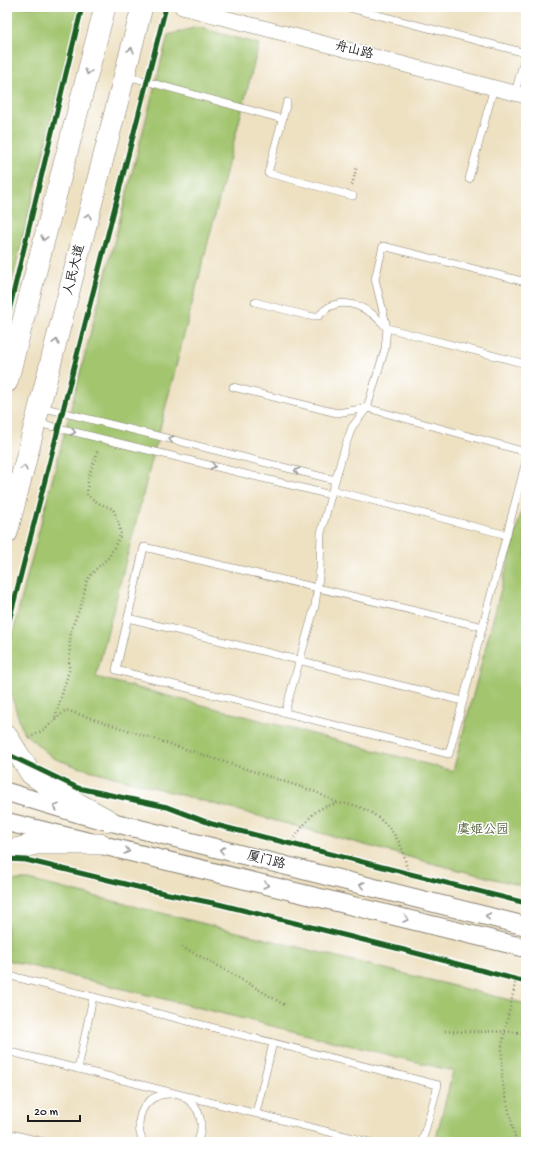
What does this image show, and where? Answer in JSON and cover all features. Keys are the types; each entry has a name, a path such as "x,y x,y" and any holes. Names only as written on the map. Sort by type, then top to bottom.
{"main road":[{"path":"7,382 105,7"},
{"name":"人民大道","path":"7,533 142,7"},
{"path":"7,736 31,774 55,791 110,822"},
{"path":"7,851 36,844 101,844"}],"street":[{"name":"舟山路","path":"182,7 521,94"},
{"name":"厦门路","path":"7,792 110,822 526,926"},
{"name":"厦门路","path":"7,822 526,948"}],"lane":[{"path":"346,7 526,53 521,94"},
{"path":"125,76 282,119"},
{"path":"469,179 494,87"},
{"path":"287,102 268,173 351,195"},
{"path":"285,712 315,606 320,569 321,533 331,493 352,428 367,408 385,349 387,328 375,279 383,246 526,282"},
{"path":"255,302 309,316 319,316 332,304 343,303 354,305 371,313 387,328 526,364"},
{"path":"233,387 337,413 367,408 526,452"},
{"path":"37,414 101,438 507,535"},
{"path":"37,414 335,480"},
{"path":"482,627 144,547 116,670 449,754 526,461"},
{"path":"128,618 463,701"},
{"path":"15,977 438,1085 422,1142"},
{"path":"78,1069 93,997"},
{"path":"256,1114 273,1043"},
{"path":"7,1051 369,1142"},
{"path":"143,1142 139,1132 138,1121 142,1110 149,1102 158,1096 169,1094 179,1094 188,1099 195,1106 200,1115 201,1130 197,1142"},
{"path":"7,1133 44,1142"}],"path":[{"path":"351,195 357,166"},
{"path":"54,721 69,671 71,630 82,602 87,580 109,557 121,534 113,509 98,503 87,495 88,480 101,438"},
{"path":"29,738 45,729 66,710 316,792 337,803 355,805 375,814 386,824 402,849 408,874"},
{"path":"290,844 309,819 320,809 337,803"},
{"path":"282,842 297,845"},
{"path":"401,872 416,875"},
{"path":"182,947 285,1005"},
{"path":"508,978 518,980 502,1046 502,1080 516,1142"},
{"path":"445,1031 505,1031 526,1033"}],"green space":[{"path":"7,7 80,7 7,302"},
{"name":"虞姬公园","path":"197,27 259,44 96,677 453,771 526,494 526,887 431,863 78,767 53,758 23,732 7,682 7,654 168,35"},
{"path":"17,880 29,880 526,1004 526,1142 435,1142 453,1071 7,960 7,883"}],"cycle path":[{"path":"7,319 82,7"},
{"path":"7,629 166,7"},
{"path":"7,754 78,788 167,807 212,824 526,903"},
{"path":"7,859 26,860 154,891 218,904 526,982"}]}
